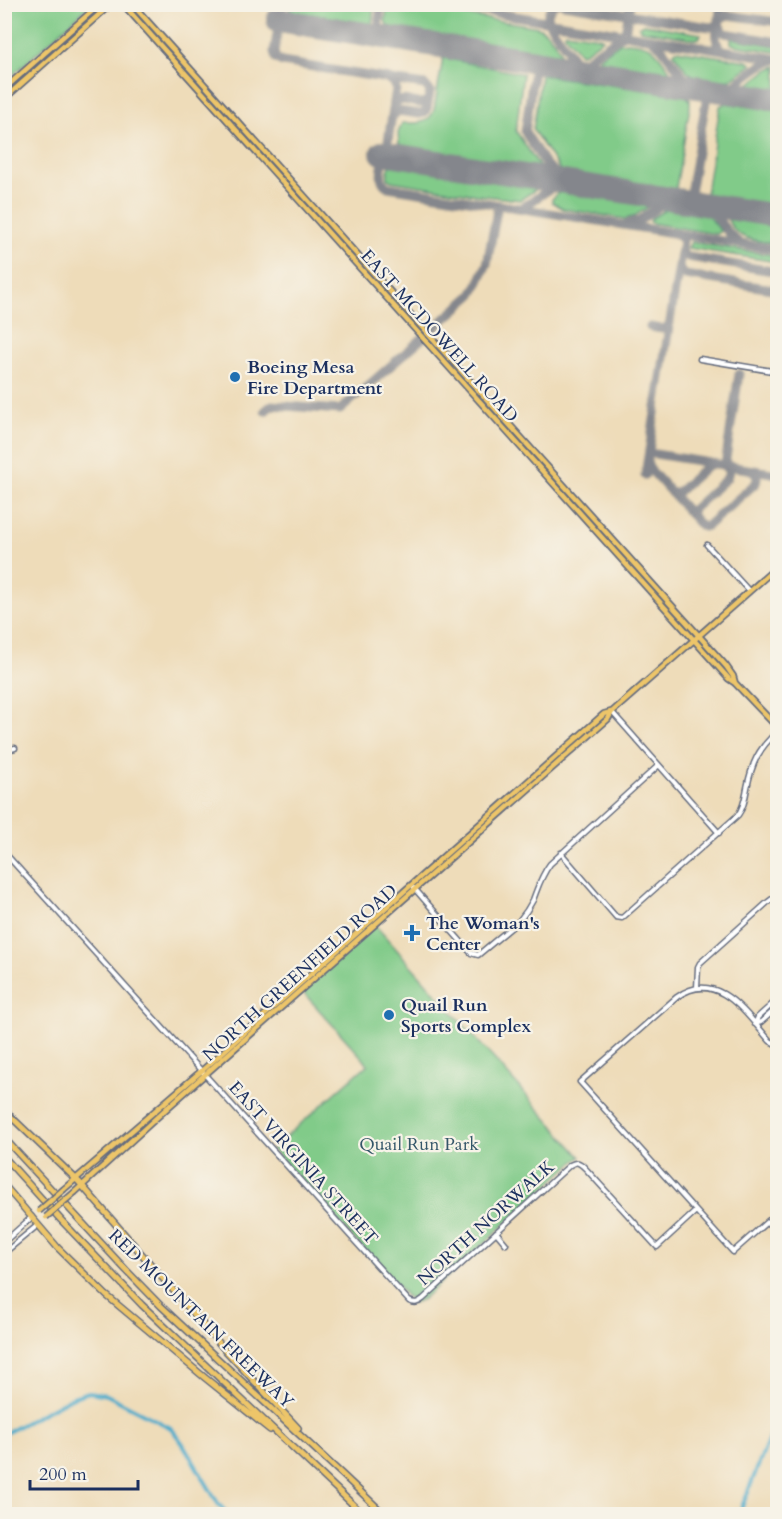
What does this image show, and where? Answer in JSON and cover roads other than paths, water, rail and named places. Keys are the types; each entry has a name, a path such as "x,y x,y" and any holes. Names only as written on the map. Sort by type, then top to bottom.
{"highway":[{"path":"4,1110 82,1186 258,1386 345,1477"},
{"name":"RED MOUNTAIN FREEWAY","path":"4,1138 154,1299 384,1515"},
{"name":"RED MOUNTAIN FREEWAY","path":"4,1157 142,1305 363,1515"},
{"path":"4,1185 66,1256 116,1305 254,1418 286,1441"}],"main road":[{"path":"4,89 100,4"},
{"path":"4,99 111,4"},
{"name":"EAST MCDOWELL ROAD","path":"123,4 584,517 696,638"},
{"name":"EAST MCDOWELL ROAD","path":"132,4 588,513 729,679 777,730"},
{"path":"584,517 588,513"},
{"name":"NORTH GREENFIELD ROAD","path":"38,1224 608,719 612,712 777,566"},
{"name":"NORTH GREENFIELD ROAD","path":"32,1217 201,1071 604,714 612,712"},
{"path":"491,822 492,818 513,796"}],"street":[{"path":"700,359 777,372"},
{"path":"707,545 749,591"},
{"path":"612,712 719,833"},
{"path":"561,854 619,918 622,918 741,812 755,758 762,746 777,730"},
{"path":"4,753 15,748"},
{"path":"411,884 471,953 478,955 519,921 533,899 543,872 659,765"},
{"name":"EAST VIRGINIA STREET","path":"4,852 413,1303"},
{"path":"697,988 700,963 775,898"},
{"path":"777,1045 770,1041 728,996 714,990 697,988 677,997 580,1082 733,1252 777,1212"},
{"path":"755,1024 758,1017 777,999"},
{"path":"755,1024 761,1022 777,1007"},
{"name":"NORTH NORWALK","path":"413,1303 418,1303 423,1299 576,1162 585,1168 657,1247 696,1211"},
{"name":"NORTH GREENFIELD ROAD","path":"4,1242 32,1217"},
{"name":"NORTH GREENFIELD ROAD","path":"4,1253 38,1224"},
{"path":"496,1232 506,1244"}],"waterway":[{"path":"4,1434 73,1397 89,1392 107,1395 171,1428 219,1505 228,1514"},
{"path":"739,1514 778,1416"}],"place":[{"name":"Boeing Mesa Fire Department","path":"235,377"},
{"name":"The Woman's Center","path":"412,933"},
{"name":"Quail Run Sports Complex","path":"389,1015"}],"park label":[{"name":"Quail Run Park","path":"419,1144"}]}
